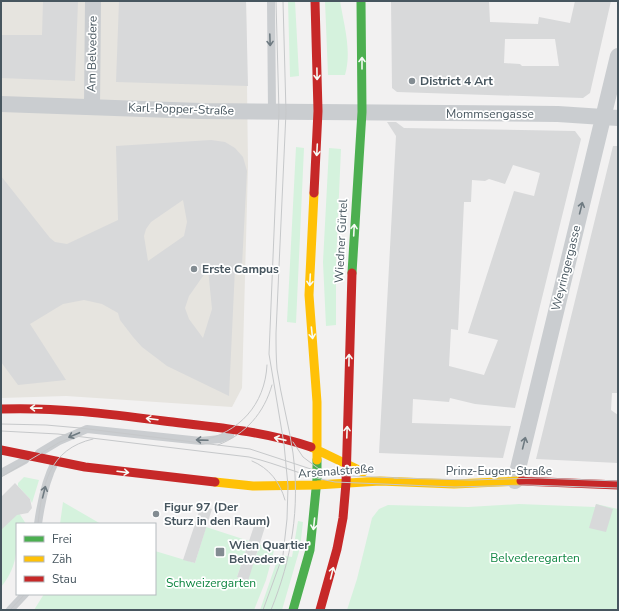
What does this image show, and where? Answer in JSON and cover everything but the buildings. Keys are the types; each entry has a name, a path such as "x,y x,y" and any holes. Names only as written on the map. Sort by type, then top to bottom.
{"main road":[{"path":"293,610 310,550 317,486 317,402 309,294 318,111 315,1"},
{"name":"Wiedner Gürtel","path":"320,610 337,548 343,518 346,483 350,297 362,112 361,1"},
{"name":"Arsenalstraße","path":"1,409 28,408 75,410 239,430 291,441 317,449 380,481"},
{"name":"Arsenalstraße","path":"1,450 85,467 237,485 268,487 317,486 380,481"},
{"name":"Prinz-Eugen-Straße","path":"380,481 454,484 515,481 618,485"}],"street":[{"name":"Am Belvedere","path":"92,107 93,1"},
{"name":"Weyringergasse","path":"515,481 611,118 618,56"},
{"name":"Karl-Popper-Straße","path":"1,104 272,112 362,112"},
{"name":"Mommsengasse","path":"362,112 558,114 611,118"}],"lane":[{"path":"270,1 272,112"},
{"path":"1,473 59,441 87,429 201,441 220,439 239,430"},
{"path":"38,523 47,478 56,461"},
{"path":"10,610 24,595"}],"shaded area":[{"path":"1,1 246,1 248,167 242,388 232,407 66,396 1,398"}],"green space":[{"path":"288,1 295,1 299,76 290,77"},
{"path":"325,1 340,1 348,47 345,75 328,75"},
{"path":"296,147 304,148 296,323 287,322"},
{"path":"329,148 341,149 336,262 336,325 326,326 323,262"},
{"path":"24,477 39,480 32,503 18,486 18,483"},
{"path":"63,502 99,523 60,523"},
{"name":"Belvederegarten","path":"519,504 595,507 596,504 618,509 618,610 347,610 357,579 372,518 379,509 388,505 468,507"},
{"path":"19,513 25,523 16,523 16,550 14,565 1,587 1,526"},
{"path":"298,521 303,522 300,548 282,610 260,610 279,555 292,557"},
{"name":"Schweizergarten","path":"206,527 249,541 237,577 247,581 260,545 275,547 266,580 254,610 34,610 43,595 156,595 156,551 195,563"}],"tram line":[{"path":"263,610 283,555 287,519 288,486 284,444 269,354 279,112 276,1"},
{"path":"271,610 289,552 295,514 295,474 293,453 277,369 276,351 286,112 283,1"},
{"path":"200,441 227,431 238,424 247,415 255,405 261,393 267,365"},
{"path":"218,445 245,429 264,405 272,385"},
{"path":"1,424 46,425 80,428 250,449 329,475 398,478"},
{"path":"1,431 58,434 249,457 313,477 335,482 455,487 527,485 618,488"},
{"path":"1,477 60,442 74,437"},
{"path":"38,523 42,496 50,471 57,460 66,451 78,444 93,439"},
{"path":"293,442 303,457 319,469"},
{"path":"252,461 264,468 273,476 280,487 285,500"},
{"path":"394,478 471,480 538,478 618,481"},
{"path":"10,610 24,595"}],"traffic: fast":[{"path":"352,273 362,112 361,1"},
{"path":"293,610 310,550 317,479 317,460"}],"traffic: slow":[{"path":"314,193 309,295 317,402 317,460"},
{"path":"311,447 363,472"},
{"path":"215,482 253,486 317,485 380,481 454,484 521,481"}],"traffic: jam":[{"path":"314,193 318,111 315,1"},
{"path":"320,610 337,549 343,518 346,483 352,273"},
{"path":"1,409 42,409 83,412 201,425 257,433 311,447"},
{"path":"1,450 85,467 215,482"},
{"path":"521,481 618,485"}],"place":[{"name":"District 4 Art","path":"412,81"},
{"name":"Erste Campus","path":"194,269"},
{"name":"Figur 97 (Der Sturz in den Raum)","path":"156,514"},
{"name":"Wien Quartier Belvedere","path":"220,552"}]}
